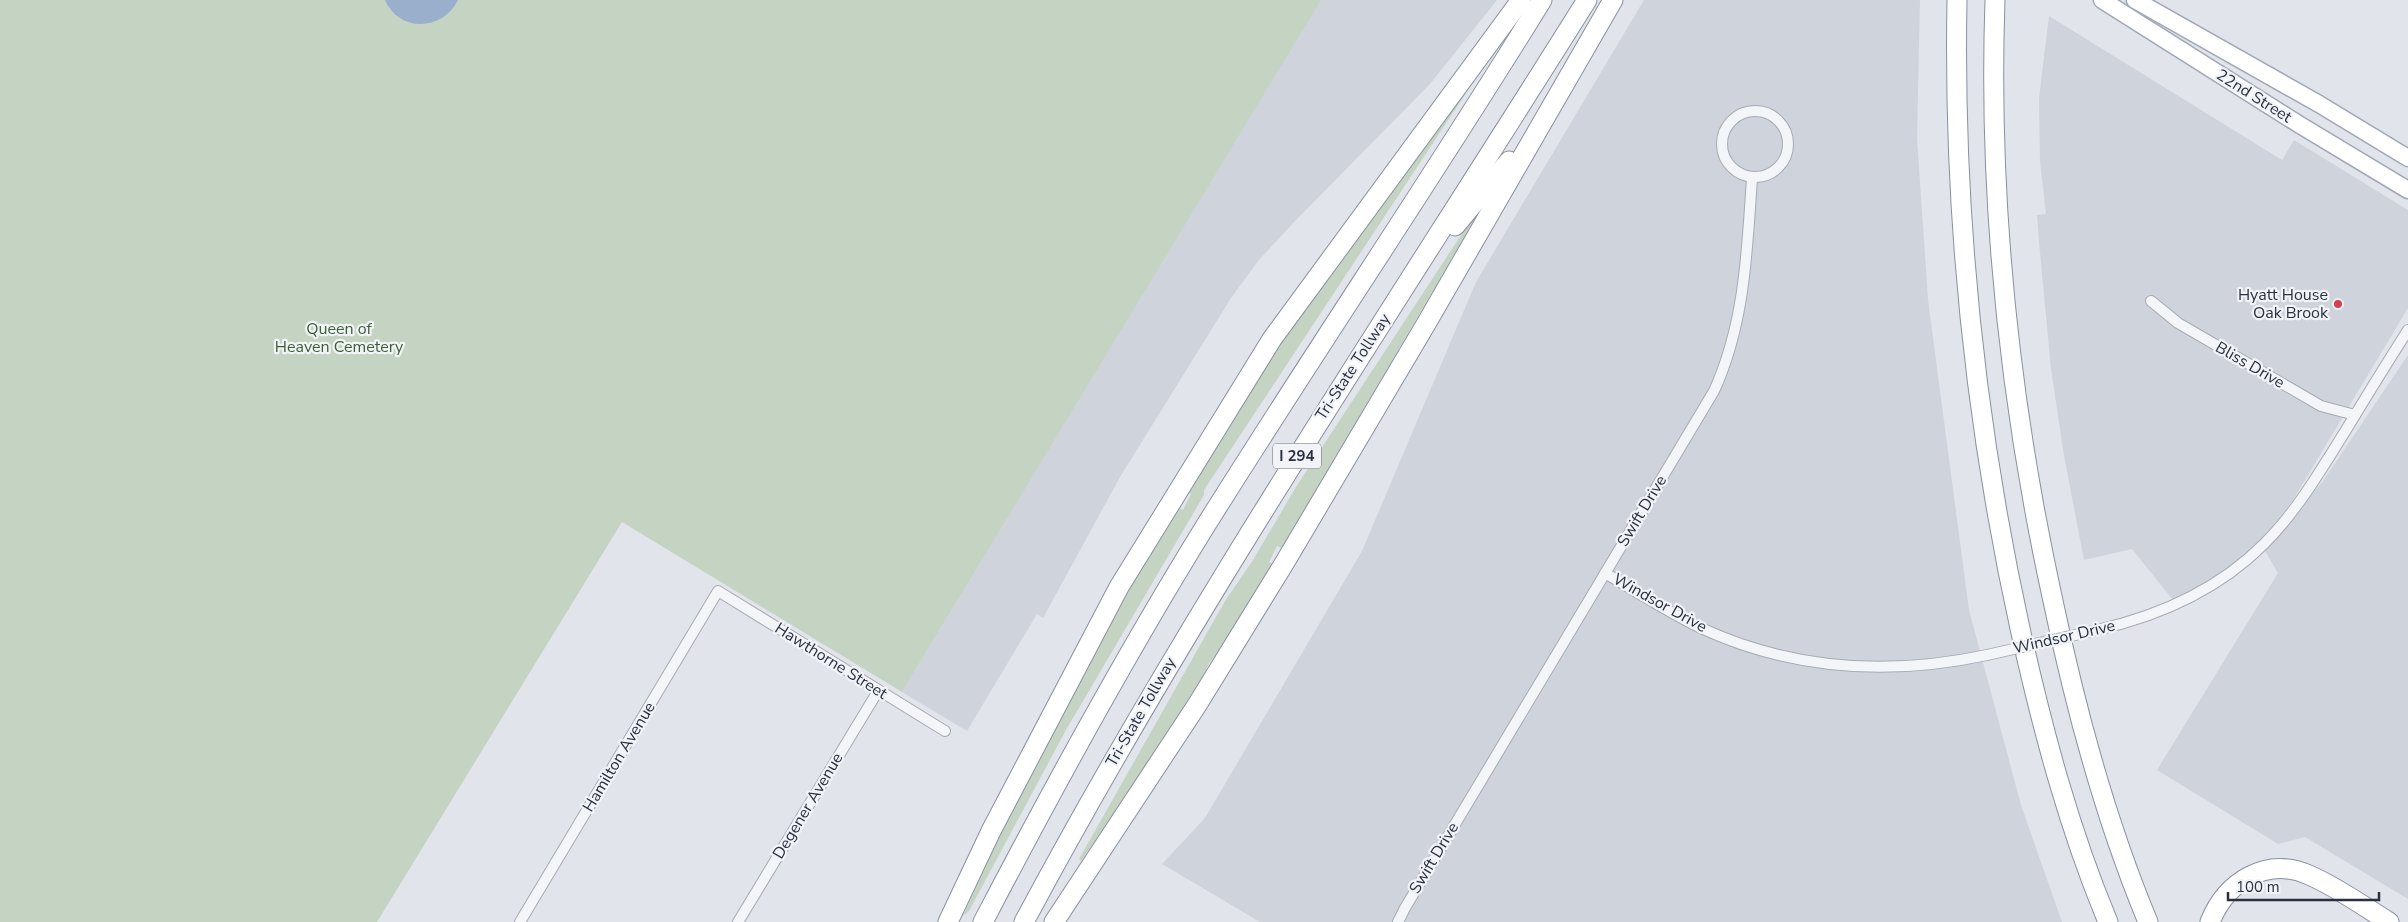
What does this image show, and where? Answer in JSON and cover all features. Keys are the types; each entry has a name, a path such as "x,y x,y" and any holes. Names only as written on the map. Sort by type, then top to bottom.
{"highway":[{"path":"948,922 990,831 1119,587 1272,339 1521,0"},
{"name":"I 294","path":"983,922 1097,710 1205,526 1434,174 1542,0"},
{"name":"Tri-State Tollway","path":"1024,922 1144,704 1218,582 1587,0"},
{"path":"1054,922 1197,705 1285,562 1613,0"},
{"path":"1957,0 1957,110 1963,226 1972,337 1989,464 2014,600 2044,729 2076,838 2108,922"},
{"path":"1995,0 1995,125 2003,269 2015,384 2033,501 2062,644 2086,741 2110,820 2148,922"},
{"path":"1422,260 1462,220 1559,94"},
{"path":"2210,922 2218,903 2232,888 2254,874 2275,869 2292,870 2309,875 2389,922"}],"main road":[{"name":"22nd Street","path":"2102,0 2292,120 2408,190"},
{"name":"22nd Street","path":"2135,0 2319,104 2408,158"}],"street":[{"path":"1757,111 1768,114 1778,120 1785,129 1789,144 1786,159 1780,168 1762,177 1752,178 1742,175 1730,166 1723,153 1722,143 1724,133 1736,117 1746,112 1757,111"},
{"name":"Swift Drive","path":"1398,922 1404,908 1714,391 1736,332 1742,296 1752,178"},
{"name":"Bliss Drive","path":"2151,301 2178,323 2321,406 2355,414"},
{"name":"Windsor Drive","path":"1605,573 1701,628 1750,647 1799,660 1854,667 1884,668 1952,662 2140,619 2176,605 2207,588 2252,556 2294,510 2317,478 2408,330"},
{"name":"Hawthorne Street","path":"718,591 945,731"},
{"name":"Hamilton Avenue","path":"520,922 718,591"},
{"name":"Degener Avenue","path":"738,922 878,691"}],"shaded area":[{"path":"1320,0 1497,0 1430,84 1296,220 1258,261 1231,298 1120,477 1043,618 1037,614 967,731 902,692"},
{"path":"1644,0 1920,0 1917,138 1928,300 1969,610 2021,805 2062,922 1260,922 1162,864 1205,818 1362,551 1476,282"},
{"path":"2049,16 2282,160 2294,140 2408,210 2408,308 2293,500 2267,534 2235,563 2205,583 2173,600 2132,549 2084,560 2064,456 2051,369 2037,215 2046,214 2040,161 2039,98"},
{"path":"2408,355 2408,899 2305,837 2278,844 2157,770 2278,573 2264,549 2323,481"}],"green space":[{"name":"Queen of Heaven Cemetery","path":"0,0 1321,0 902,692 622,522 377,922 0,922"},
{"path":"1464,91 1466,93 1204,490 1204,495 1066,730 969,911 963,916 1024,782 1093,651 1176,506 1183,510 1191,494 1184,490 1243,404 1256,377 1301,309"},
{"path":"1482,203 1484,204 1289,536 1291,537 1283,549 1277,546 1269,562 1276,566 1221,649 1209,663 1203,678 1158,751 1081,861 1079,859 1225,601 1253,560 1296,487"}],"water":[{"path":"385,0 458,0 442,18 421,24 410,23 400,18 392,11"}],"place":[{"name":"Hyatt House Oak Brook","path":"2338,304"}]}
